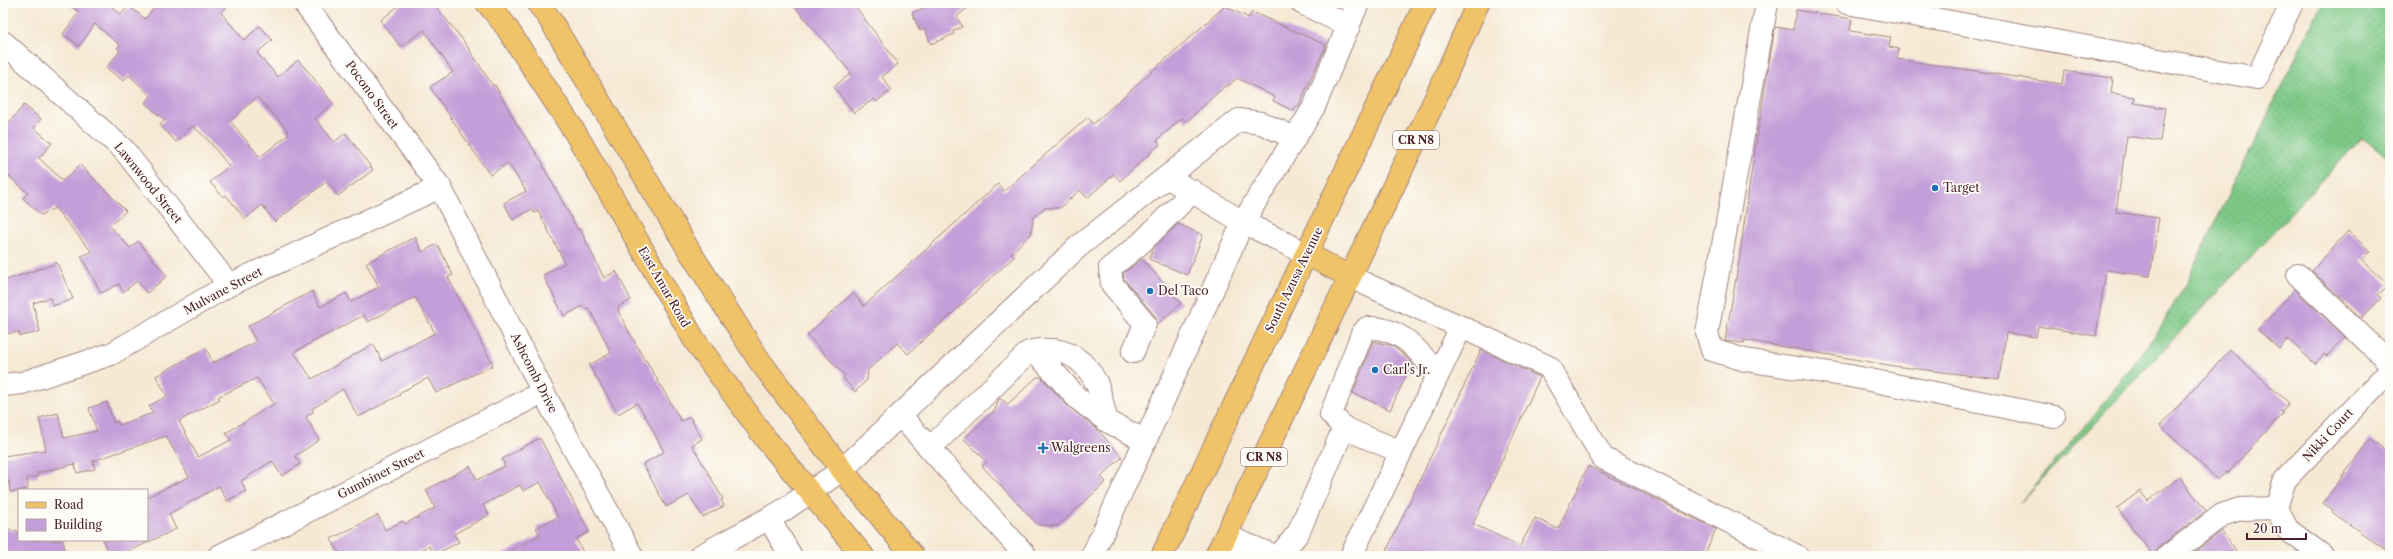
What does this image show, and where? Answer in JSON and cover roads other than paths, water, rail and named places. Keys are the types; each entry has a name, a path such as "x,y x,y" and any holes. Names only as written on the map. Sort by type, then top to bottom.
{"main road":[{"name":"East Amar Road","path":"487,3 505,25 576,134 695,341 766,438 863,556"},
{"path":"538,3 551,21 687,247 759,360 842,470 913,556"},
{"name":"South Azusa Avenue","path":"1162,556 1426,3"},
{"name":"CR N8","path":"1216,556 1432,106 1478,3"},
{"path":"1307,254 1350,276"}],"street":[{"name":"Pocono Street","path":"304,3 440,187"},
{"path":"1302,3 1349,26"},
{"path":"1092,556 1146,441 1243,222 1314,107 1358,3"},
{"path":"1767,3 1707,333 1712,350 1745,360 1850,376 2054,417"},
{"path":"1847,3 2257,78 2292,3"},
{"name":"Lawnwood Street","path":"3,42 124,150 229,285"},
{"path":"700,556 769,519 842,470 1079,246 1238,120 1261,123 1295,138"},
{"path":"1167,176 1243,222 1307,254"},
{"name":"Mulvane Street","path":"3,385 22,383 111,354 229,285 440,187"},
{"name":"Ashcomb Drive","path":"440,187 544,392 632,556"},
{"path":"1133,352 1145,324 1112,284 1110,268 1141,243 1193,191"},
{"path":"2298,274 2390,363"},
{"path":"1350,276 1550,367 1602,458 1796,556"},
{"path":"1351,556 1461,326"},
{"path":"1401,452 1344,428 1331,414 1362,334 1367,328 1389,329 1414,346 1438,374"},
{"path":"930,448 1029,352 1046,348 1061,350 1082,362 1096,383 1107,421 1146,441"},
{"name":"Nikki Court","path":"2276,508 2285,480 2390,370"},
{"name":"Gumbiner Street","path":"219,556 544,392"},
{"path":"900,415 1026,556"},
{"path":"1279,556 1298,533 1344,428"},
{"path":"2168,556 2222,515 2240,509 2276,508 2288,530 2323,556"},
{"path":"769,519 791,556"},
{"path":"1226,536 1275,556"}],"place":[{"name":"Target","path":"1935,188"},
{"name":"Del Taco","path":"1150,291"},
{"name":"Carl's Jr.","path":"1375,370"},
{"name":"Walgreens","path":"1043,448"}]}
